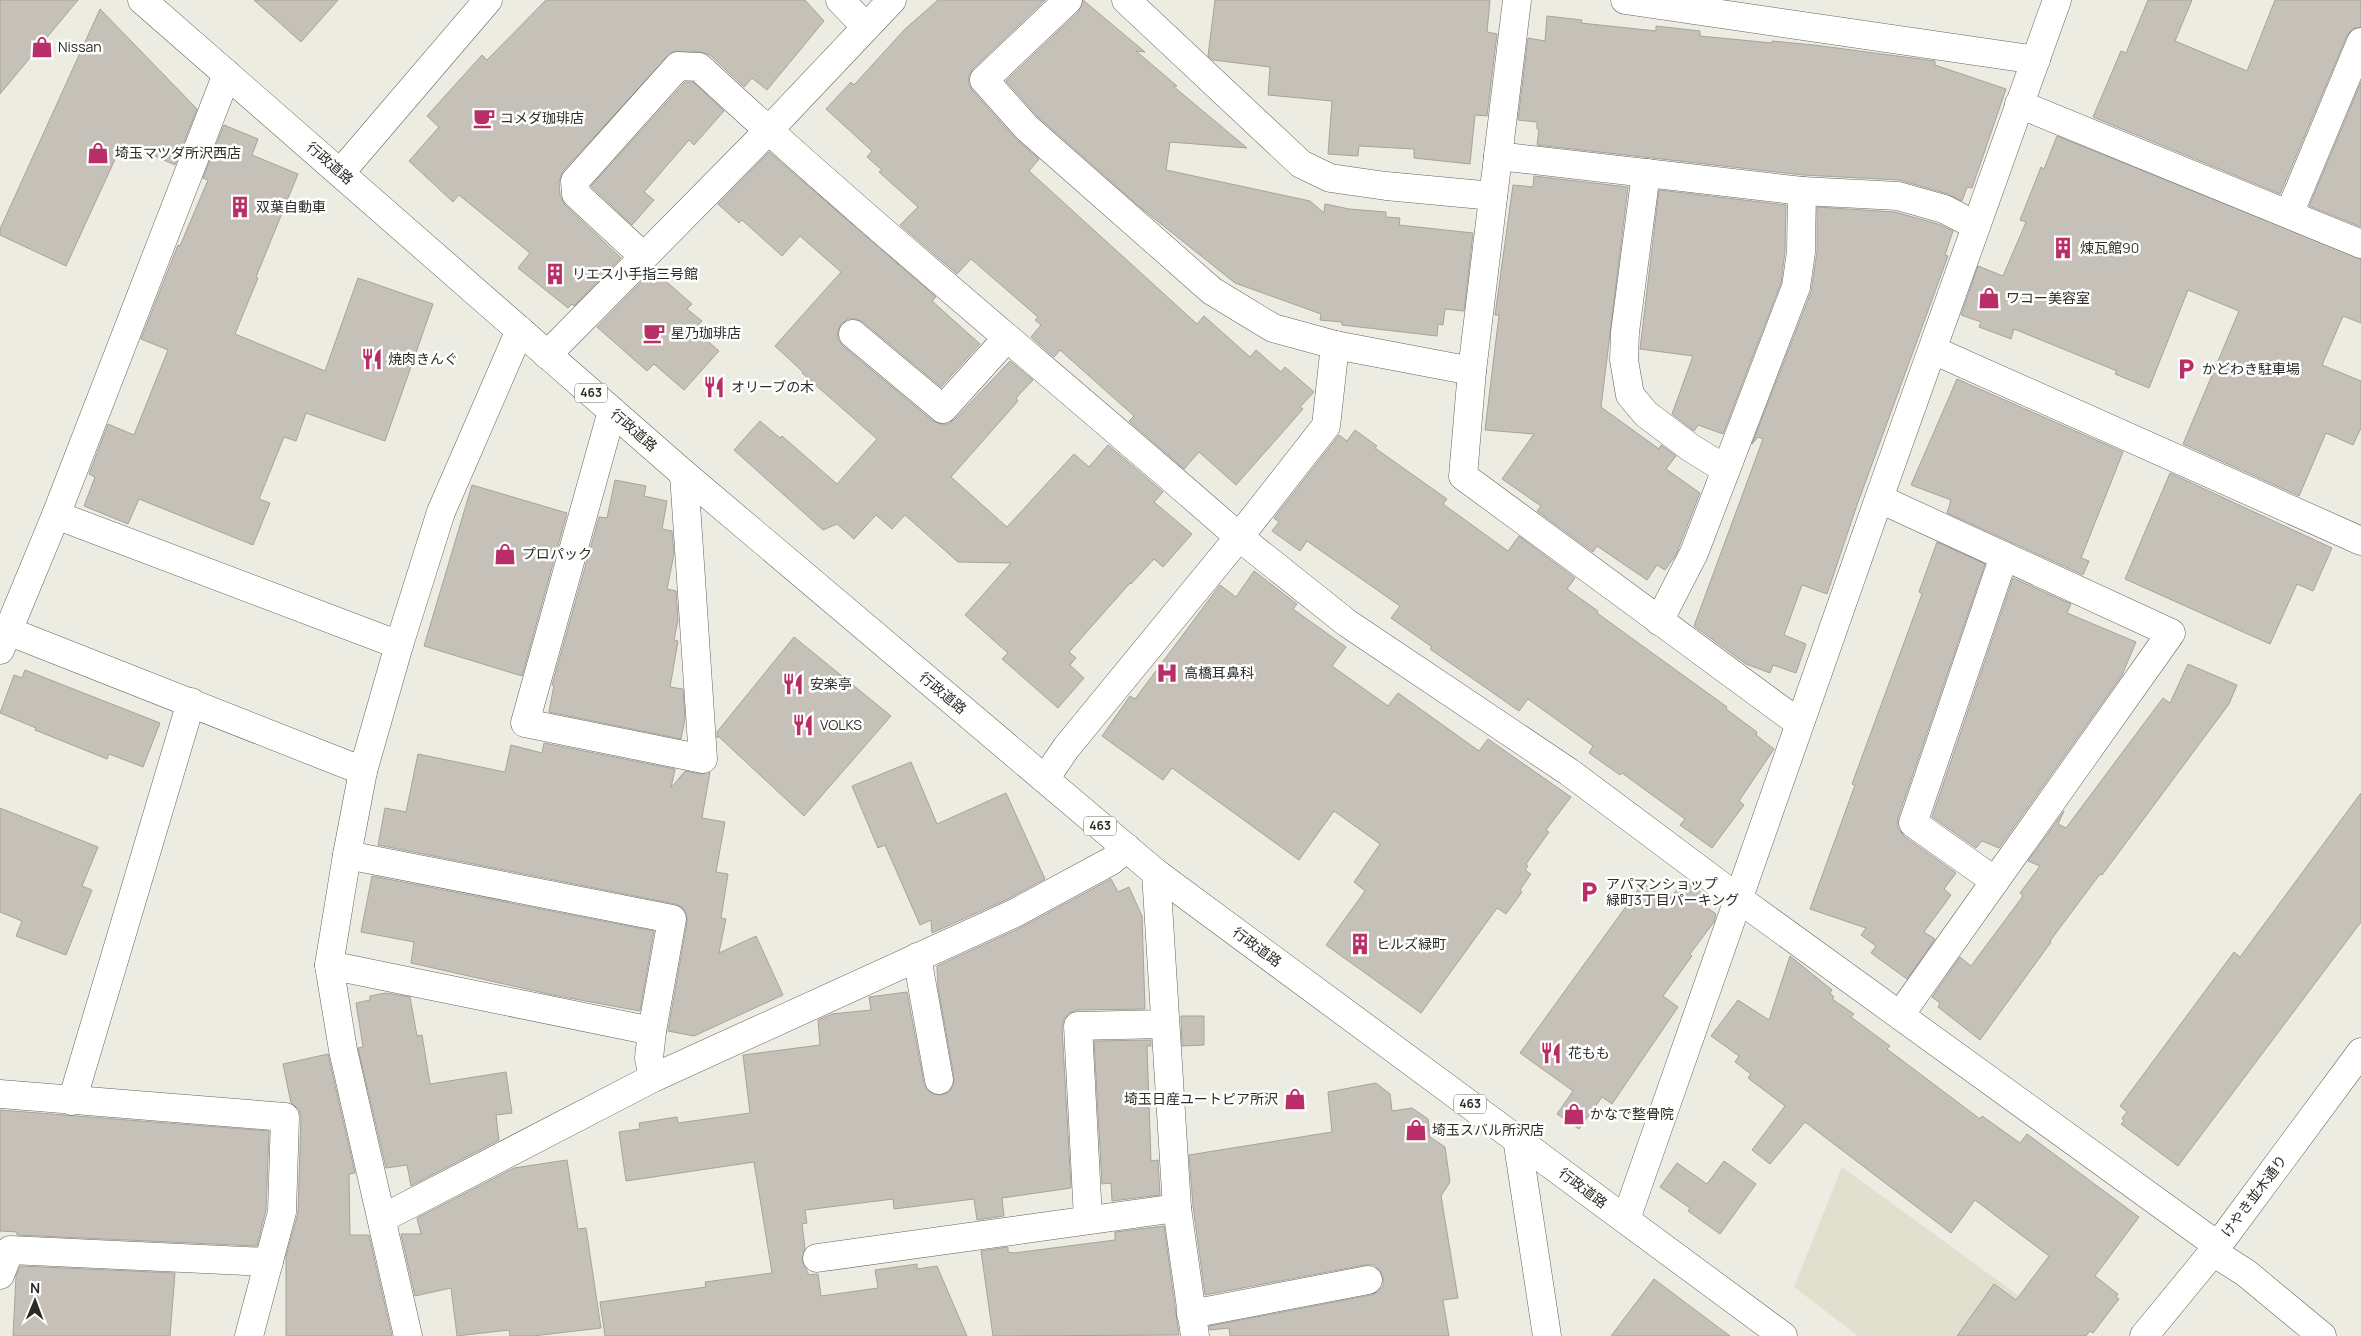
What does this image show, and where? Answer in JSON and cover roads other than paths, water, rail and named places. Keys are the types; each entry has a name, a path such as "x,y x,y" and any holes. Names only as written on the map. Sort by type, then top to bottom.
{"main road":[{"name":"行政道路","path":"142,0 341,172 684,474 1156,872 1783,1336"},
{"path":"341,172 488,0"},
{"path":"840,0 866,27"},
{"path":"547,355 768,131 892,0"},
{"path":"1068,0 984,80 1027,128 1212,291 1273,328 1335,345 1472,371"},
{"path":"1126,0 1301,164 1330,178 1386,186 1493,196"},
{"path":"1517,0 1472,371 1463,476 1799,723"},
{"path":"1625,0 2036,60"},
{"path":"1626,1219 1799,723 1933,350 1975,225 2057,0"},
{"path":"2289,214 2361,42"},
{"path":"643,256 576,194 575,182 678,66 699,67 768,131 1007,338 1087,403 1239,537 1348,623 1569,772 1900,1016 2054,1118 2322,1336"},
{"path":"227,74 56,515 2,636 191,702 363,771"},
{"path":"2020,104 2361,244"},
{"path":"1498,156 1802,190 1898,196 1944,209 1975,225"},
{"path":"1646,173 1625,332 1624,360 1630,395 1646,414 1676,437 1725,468"},
{"path":"1659,621 1694,553 1796,287 1801,252 1802,190"},
{"path":"408,1336 383,1218 343,1050 329,964 363,771 399,645 441,512 520,330"},
{"path":"853,334 943,409 1007,338"},
{"path":"1045,780 1066,748 1239,537 1326,426 1335,345"},
{"path":"1933,350 2361,541"},
{"path":"612,411 525,723 703,759 684,474"},
{"path":"1880,499 2171,633 1900,1016"},
{"path":"56,515 399,645"},
{"path":"1995,881 1912,823 2004,556"},
{"path":"72,1100 191,702"},
{"path":"383,1218 653,1078 917,956 1015,913 1111,861 1127,848"},
{"path":"347,856 672,919 652,1031 649,1058 653,1078"},
{"path":"1156,872 1177,1208 1193,1325 1368,1280"},
{"path":"917,956 938,1080"},
{"path":"329,964 652,1031"},
{"path":"1088,1219 1078,1026 1164,1024"},
{"name":"けやき並木通り","path":"2144,1336 2215,1248 2361,1052"},
{"path":"0,1094 284,1117 282,1212 249,1336"},
{"path":"1517,1138 1547,1336"},
{"path":"817,1258 1177,1208"},
{"path":"0,1275 10,1250 269,1262"}],"place":[{"name":"Nissan","path":"42,47"},
{"name":"コメダ珈琲店","path":"484,118"},
{"name":"埼玉マツダ所沢西店","path":"98,153"},
{"name":"双葉自動車","path":"240,207"},
{"name":"煉瓦館90","path":"2063,248"},
{"name":"リエス小手指三号館","path":"555,274"},
{"name":"ワコー美容室","path":"1989,298"},
{"name":"星乃珈琲店","path":"654,333"},
{"name":"焼肉きんぐ","path":"372,359"},
{"name":"かどわき駐車場","path":"2186,369"},
{"name":"オリーブの木","path":"714,387"},
{"name":"プロパック","path":"505,554"},
{"name":"高橋耳鼻科","path":"1167,673"},
{"name":"安楽亭","path":"793,684"},
{"name":"VOLKS","path":"803,725"},
{"name":"アパマンショップ 緑町3丁目パーキング","path":"1589,892"},
{"name":"ヒルズ緑町","path":"1360,944"},
{"name":"花もも","path":"1551,1053"},
{"name":"埼玉日産ユートピア所沢","path":"1295,1099"},
{"name":"かなで整骨院","path":"1574,1114"},
{"name":"埼玉スバル所沢店","path":"1416,1130"}]}
